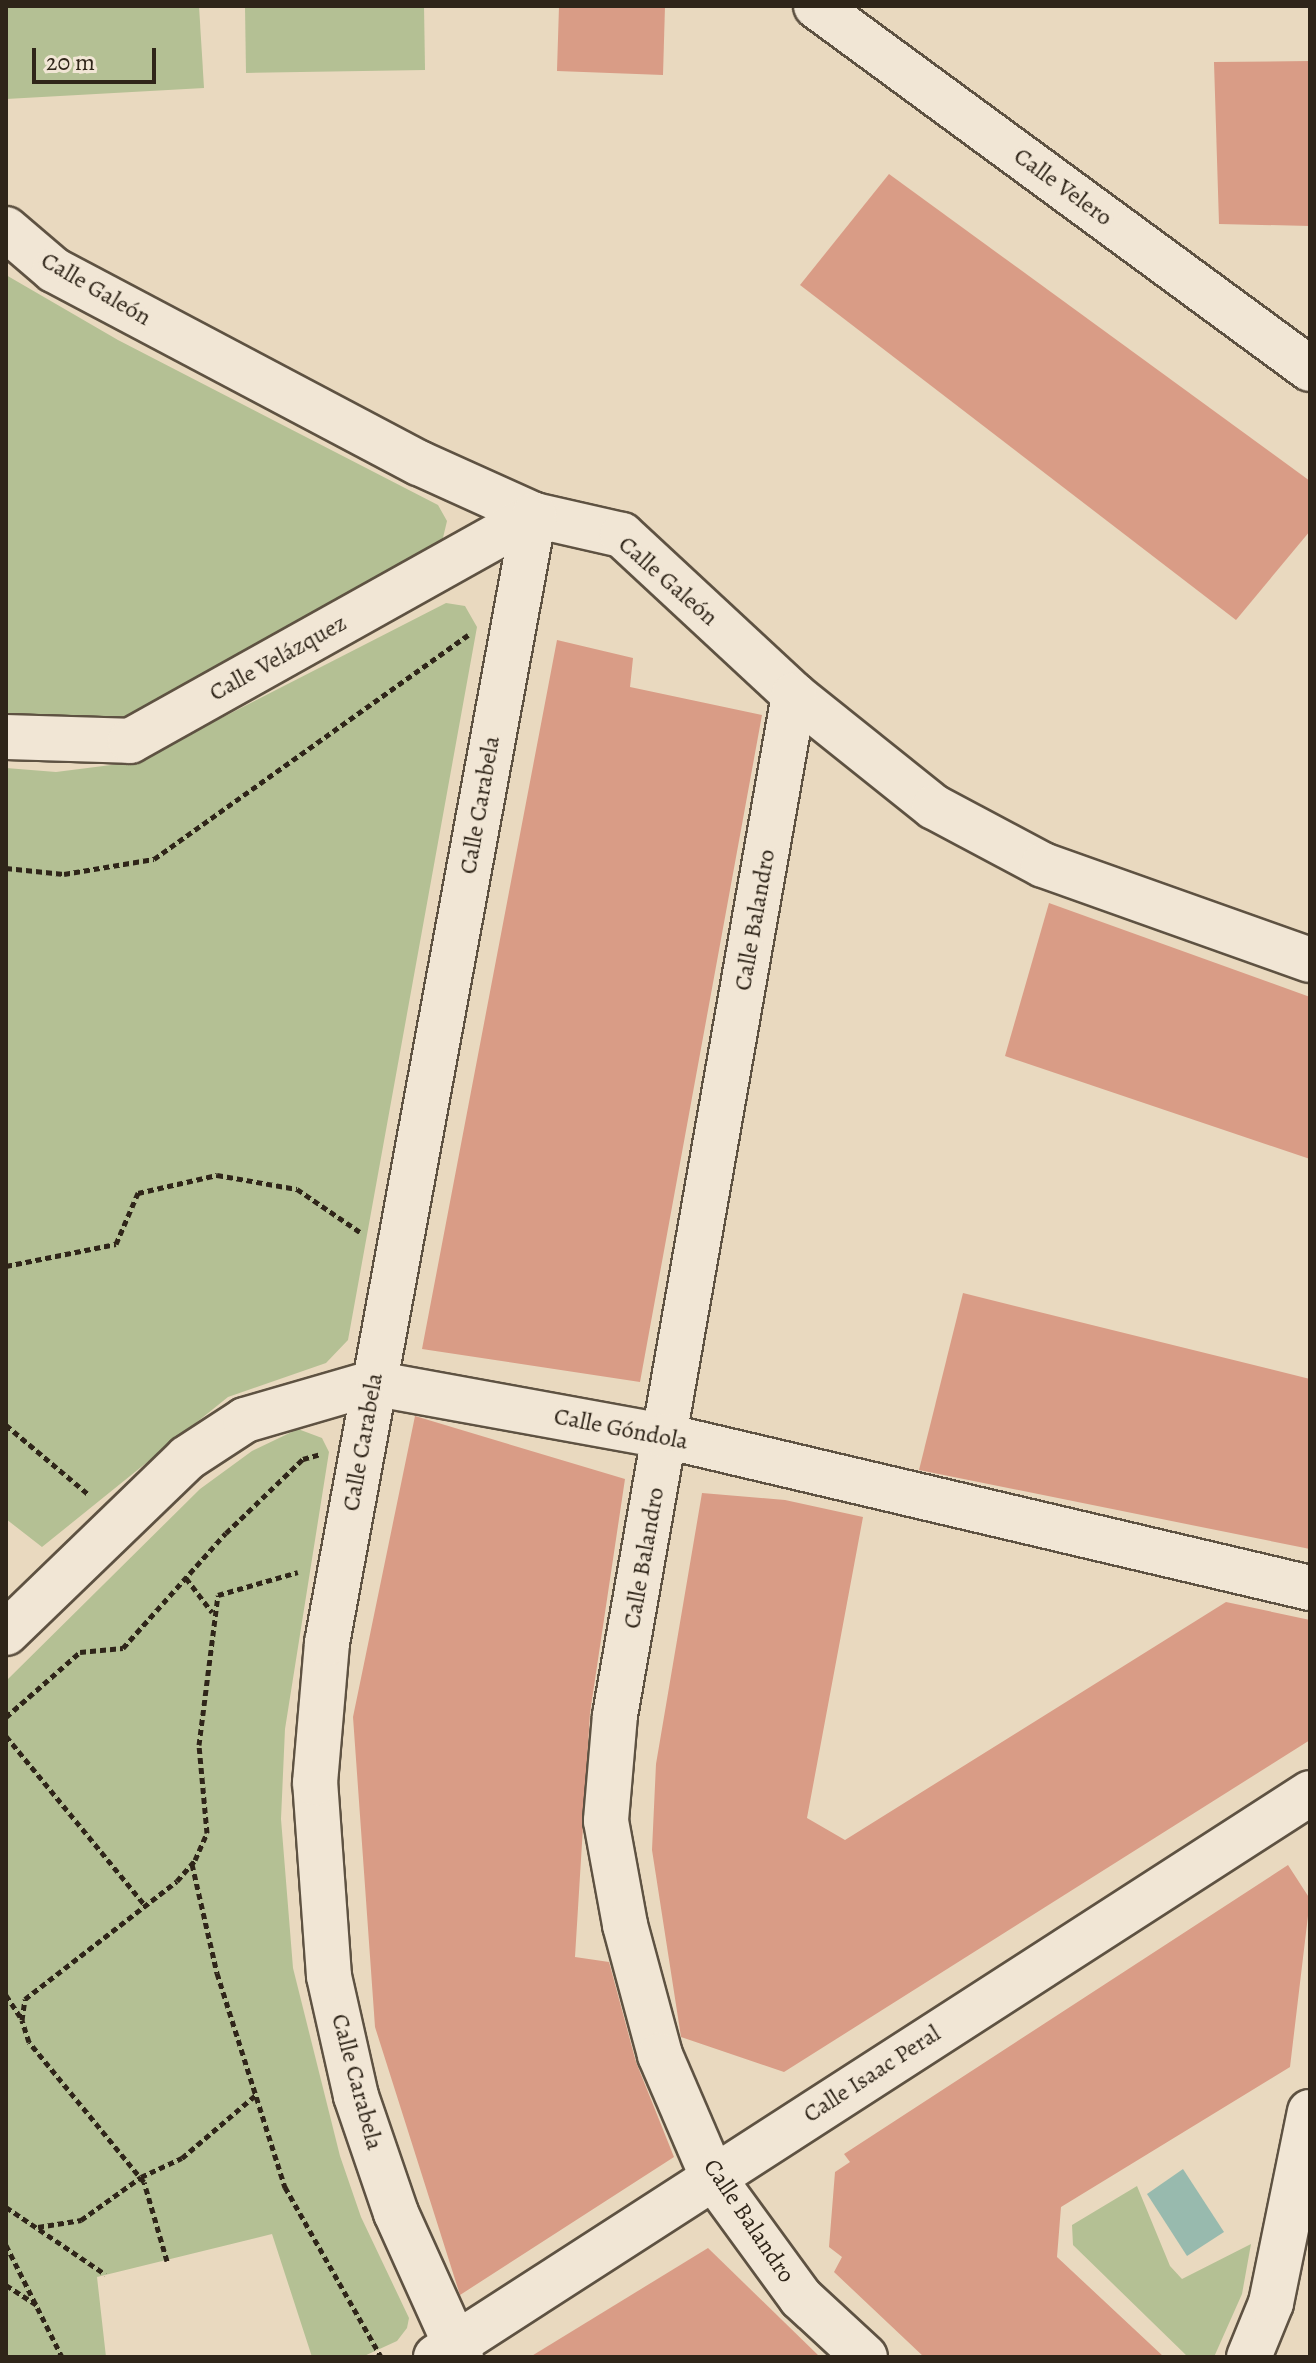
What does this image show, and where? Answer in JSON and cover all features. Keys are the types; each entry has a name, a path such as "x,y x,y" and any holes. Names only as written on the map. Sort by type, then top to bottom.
{"street":[{"name":"Calle Velero","path":"816,6 1310,369"},
{"name":"Calle Galeón","path":"6,229 54,270 419,463 534,515 622,535 794,695 934,807 1043,865 1310,960"},
{"name":"Calle Carabela","path":"450,2354 356,2096 329,1976 315,1783 327,1643 372,1383 534,515"},
{"name":"Calle Velázquez","path":"6,737 130,741 534,515"},
{"name":"Calle Balandro","path":"794,695 615,1715 606,1821 625,1925 660,2055 712,2176 801,2298 865,2357"},
{"name":"Calle Góndola","path":"6,1633 187,1458 245,1420 372,1383 665,1436 1310,1588"},
{"name":"Calle Isaac Peral","path":"450,2354 712,2176 1310,1793"},
{"path":"1249,2357 1271,2303 1310,2112"}],"path":[{"path":"6,868 64,874 154,859 517,599"},
{"path":"6,1266 116,1244 138,1193 217,1175 297,1189 397,1257"},
{"path":"6,1425 98,1501"},
{"path":"6,1717 80,1652 123,1648 186,1578 303,1459 361,1452"},
{"path":"22,2020 25,1999 192,1864 207,1833 199,1745 213,1613 218,1595 245,1582 342,1563"},
{"path":"186,1578 213,1613"},
{"path":"6,1736 145,1905"},
{"path":"192,1864 217,1973 293,2208 338,2273 381,2357"},
{"path":"6,1995 22,2020 29,2042 141,2177 167,2261"},
{"path":"38,2227 81,2220 141,2177 182,2158 257,2094"},
{"path":"6,2207 105,2274"},
{"path":"6,2245 40,2307 62,2357"},
{"path":"6,2285 40,2307"}],"green space":[{"path":"6,6 199,6 204,88 6,99"},
{"path":"245,6 424,6 425,70 246,73"},
{"path":"6,275 118,340 438,505 447,521 442,542 132,715 98,725 6,724"},
{"path":"446,603 465,606 477,627 348,1340 326,1363 228,1397 42,1547 6,1519 6,768 56,772 119,764 157,751"},
{"path":"298,1429 322,1438 329,1452 285,1729 281,1819 293,1968 340,2156 361,2217 409,2318 407,2328 397,2341 362,2357 312,2357 272,2234 97,2277 106,2357 6,2357 6,1681 200,1489 252,1451"},
{"path":"1137,2186 1170,2266 1182,2279 1251,2244 1242,2294 1214,2357 1188,2357 1073,2245 1072,2225"}],"water":[{"path":"1183,2169 1224,2232 1187,2256 1147,2194"}],"building":[{"path":"559,6 665,6 663,75 557,71"},
{"path":"1310,61 1310,226 1219,224 1214,62"},
{"path":"889,174 1310,481 1310,531 1236,620 800,285"},
{"path":"557,640 633,658 630,687 762,715 640,1382 422,1349"},
{"path":"1049,903 1310,997 1310,1159 1005,1056"},
{"path":"963,1293 1310,1379 1310,1549 919,1470"},
{"path":"415,1416 625,1479 590,1713 575,1957 609,1962 636,2062 674,2157 460,2295 375,2027 353,1717"},
{"path":"702,1493 785,1500 863,1517 807,1818 845,1840 1226,1602 1310,1620 1310,1740 784,2072 681,2037 652,1850 656,1764"},
{"path":"1288,1865 1310,1899 1290,2067 1061,2207 1057,2257 1164,2357 924,2357 834,2272 842,2257 829,2247 835,2172 850,2162 844,2154"},
{"path":"708,2248 820,2357 530,2357"}]}
